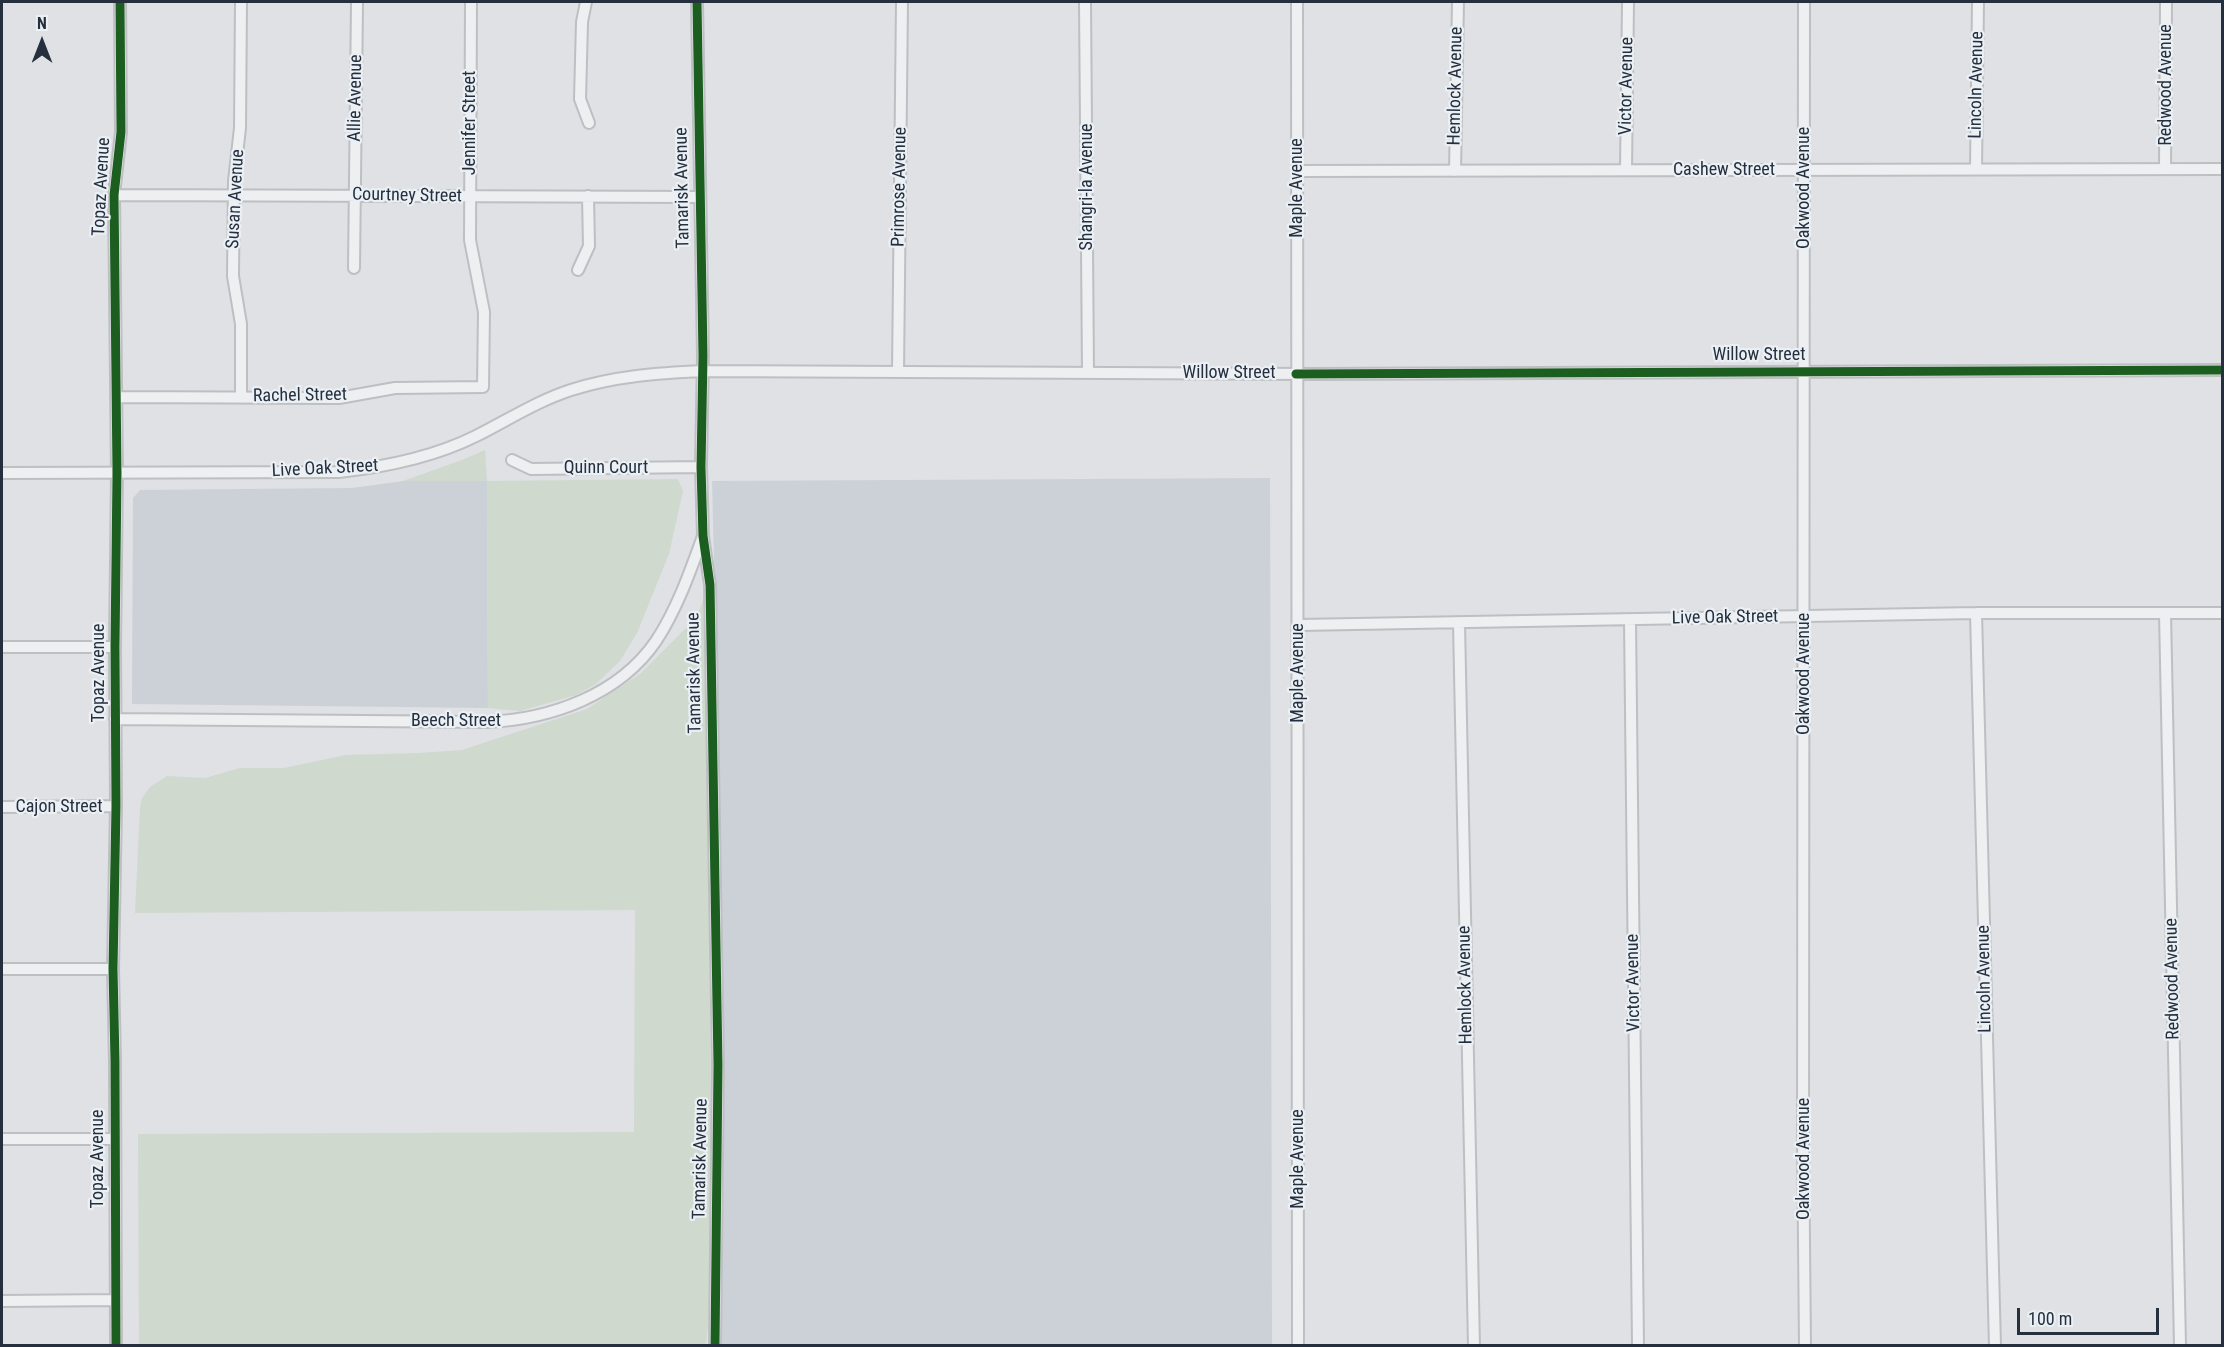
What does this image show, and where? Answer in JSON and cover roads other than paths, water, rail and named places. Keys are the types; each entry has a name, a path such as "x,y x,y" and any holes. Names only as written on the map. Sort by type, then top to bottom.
{"street":[{"name":"Topaz Avenue","path":"116,1346 113,969 116,806 117,307 114,195 121,132 120,2"},
{"name":"Susan Avenue","path":"241,2 240,128 233,195 233,276 241,324 241,396"},
{"name":"Allie Avenue","path":"354,268 357,2"},
{"name":"Jennifer Street","path":"471,2 470,240 484,312 483,387"},
{"path":"586,2 582,22 580,99 590,123"},
{"name":"Tamarisk Avenue","path":"697,2 703,371 701,467 703,536 710,585 718,1053 715,1346"},
{"name":"Primrose Avenue","path":"898,372 902,2"},
{"name":"Shangri-la Avenue","path":"1085,2 1088,372"},
{"name":"Maple Avenue","path":"1297,2 1298,1346"},
{"name":"Hemlock Avenue","path":"1455,171 1458,2"},
{"name":"Victor Avenue","path":"1626,170 1628,2"},
{"name":"Oakwood Avenue","path":"1804,2 1805,1346"},
{"name":"Lincoln Avenue","path":"1976,169 1978,2"},
{"name":"Redwood Avenue","path":"2165,169 2166,2"},
{"name":"Cashew Street","path":"1298,171 2223,169"},
{"name":"Courtney Street","path":"114,195 700,197"},
{"path":"578,270 589,246 588,196"},
{"name":"Willow Street","path":"703,371 1296,374 2223,370"},
{"name":"Live Oak Street","path":"2,472 339,472 391,465 474,437 522,410 598,382 628,376 703,371"},
{"name":"Rachel Street","path":"116,397 339,398 395,388 483,387"},
{"name":"Quinn Court","path":"512,459 531,469 701,467"},
{"name":"Beech Street","path":"115,719 488,722 518,721 566,708 607,687 632,669 656,641 684,588 703,536"},
{"name":"Redwood Avenue","path":"2165,612 2180,1346"},
{"name":"Lincoln Avenue","path":"1976,613 1995,1346"},
{"name":"Live Oak Street","path":"1299,625 1459,624 1976,613 2223,613"},
{"name":"Victor Avenue","path":"1630,620 1638,1346"},
{"name":"Hemlock Avenue","path":"1459,624 1474,1346"},
{"path":"2,646 115,647"},
{"name":"Cajon Street","path":"2,807 116,806"},
{"path":"2,969 113,969"},
{"path":"2,1139 115,1139"},
{"path":"2,1301 115,1300"}]}
